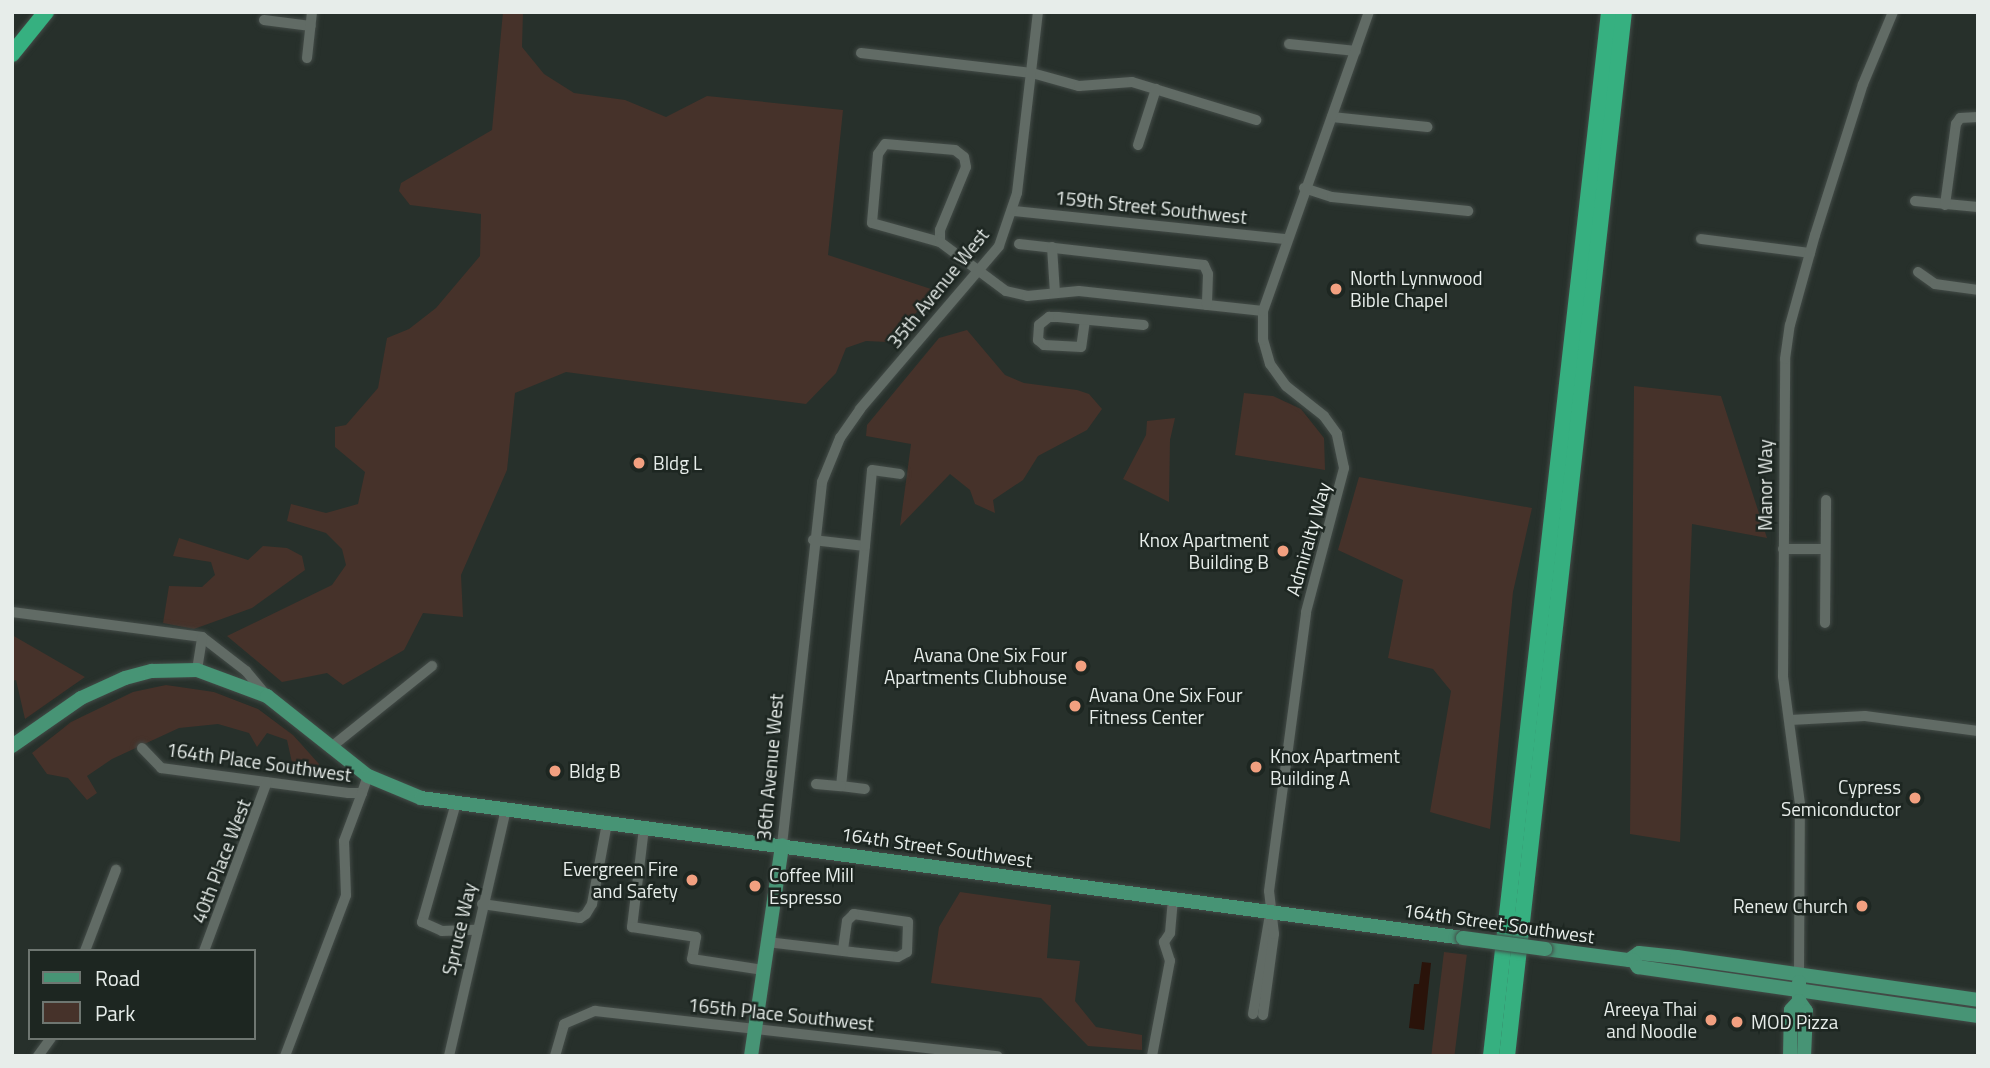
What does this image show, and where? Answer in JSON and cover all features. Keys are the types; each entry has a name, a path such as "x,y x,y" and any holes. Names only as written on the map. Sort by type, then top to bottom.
{"highway":[{"path":"12,54 46,12"},
{"path":"1491,1056 1609,12"},
{"path":"1507,1056 1624,12"}],"main road":[{"name":"164th Street Southwest","path":"197,670 267,696 368,776 399,792 506,810 1545,949 1633,960 1639,953 1799,987 1978,1016"},
{"path":"12,746 81,698 125,678 152,671 197,670"},
{"name":"36th Avenue West","path":"751,1056 782,845"},
{"name":"164th Street Southwest","path":"1799,987 1978,1000"},
{"path":"1790,1056 1791,1010 1799,987"},
{"path":"1799,987 1805,1011 1804,1056"}],"street":[{"path":"307,58 312,12"},
{"name":"35th Avenue West","path":"822,482 840,438 860,409 999,246 1014,211 1038,12"},
{"name":"Admiralty Way","path":"1258,1014 1264,931 1272,912 1269,891 1306,612 1344,468 1337,434 1324,416 1286,386 1270,364 1263,341 1263,312 1285,239 1370,12"},
{"name":"Manor Way","path":"1799,987 1800,819 1783,676 1785,359 1810,253 1863,84 1893,12"},
{"path":"264,20 311,26"},
{"path":"1289,44 1356,51"},
{"path":"861,53 1032,73 1079,86 1132,82 1256,120"},
{"path":"1138,145 1156,89"},
{"path":"1332,117 1427,127"},
{"path":"1945,205 1956,124 1960,118 1978,117"},
{"path":"940,242 940,230 966,167 964,157 955,150 884,144 878,154 872,223 940,242 1006,290 1027,296 1079,291 1263,312"},
{"path":"1304,188 1332,197 1468,211"},
{"path":"1915,201 1978,207"},
{"name":"159th Street Southwest","path":"1014,211 1285,239"},
{"path":"1701,239 1810,253"},
{"path":"1019,244 1204,265 1208,274 1207,305"},
{"path":"1052,247 1055,293"},
{"path":"1918,272 1935,284 1978,290"},
{"path":"1085,320 1081,347 1044,345 1038,340 1043,319 1085,320 1144,326"},
{"path":"841,786 872,470 900,474"},
{"name":"36th Avenue West","path":"782,845 813,540 822,482"},
{"path":"1825,623 1826,500"},
{"path":"813,540 865,545"},
{"path":"1783,549 1825,549"},
{"path":"12,612 202,637 246,671 267,696"},
{"path":"197,670 202,637"},
{"path":"330,748 432,666"},
{"path":"1790,720 1865,716 1978,731"},
{"name":"164th Place Southwest","path":"142,748 161,768 267,782 362,793 368,776"},
{"name":"40th Place West","path":"205,949 267,782"},
{"path":"816,785 865,789"},
{"path":"285,1056 346,895 344,841 362,793"},
{"path":"456,803 422,922 442,931 475,930"},
{"name":"Spruce Way","path":"449,1056 475,930 506,810"},
{"path":"482,904 580,918 592,904 607,823"},
{"path":"644,828 632,927 696,937 692,959 763,970"},
{"path":"86,949 116,870"},
{"path":"1152,1056 1170,961 1164,942 1170,933 1173,899"},
{"path":"767,942 843,951 904,956 908,922 854,914 847,921 843,951"},
{"name":"165th Place Southwest","path":"555,1056 564,1024 595,1010 922,1051 997,1056"},
{"path":"38,1056 50,1040"}],"green space":[{"path":"503,12 523,12 522,47 544,74 574,93 625,100 666,117 707,96 843,110 828,255 937,291 888,342 866,341 846,348 836,373 806,404 566,372 515,393 507,470 461,575 463,617 423,613 404,650 343,685 327,673 282,682 227,636 332,585 346,565 342,549 326,533 287,521 291,504 326,513 358,504 365,472 335,447 335,427 346,425 378,388 387,338 409,329 436,308 480,256 481,214 410,205 399,191 401,183 492,130"},
{"path":"967,330 1005,375 1024,383 1089,394 1102,409 1087,430 1038,456 1023,480 993,500 995,513 975,504 970,490 950,474 900,526 911,444 866,436 867,425 939,338"},
{"path":"1634,386 1721,396 1767,538 1692,524 1680,842 1630,834"},
{"path":"1244,393 1273,396 1301,409 1324,438 1325,470 1235,455"},
{"path":"1175,418 1170,440 1169,502 1123,479 1146,435 1147,421"},
{"path":"1359,477 1532,508 1513,592 1490,829 1430,812 1451,691 1433,669 1388,658 1403,580 1338,550"},
{"path":"179,538 248,560 263,546 287,548 302,556 305,570 252,608 194,629 163,623 169,586 202,587 215,575 211,562 173,556"},
{"path":"12,635 85,677 25,719 16,680 12,681"},
{"path":"166,685 214,692 258,709 293,735 319,764 321,780 293,767 287,740 267,733 257,747 249,733 218,724 179,728 112,759 87,776 97,793 87,800 68,778 47,774 32,753 71,722 133,692"},
{"path":"960,892 1051,905 1047,958 1080,961 1075,1001 1096,1027 1142,1035 1142,1050 1088,1046 1041,998 931,983 939,927"},
{"path":"1444,952 1467,955 1454,1056 1431,1056"}],"shaded area":[{"path":"1422,962 1431,963 1424,1030 1409,1028 1414,984 1419,984"}],"place":[{"name":"North Lynnwood Bible Chapel","path":"1336,289"},
{"name":"Bldg L","path":"639,463"},
{"name":"Knox Apartment Building B","path":"1283,551"},
{"name":"Avana One Six Four Apartments Clubhouse","path":"1081,666"},
{"name":"Avana One Six Four Fitness Center","path":"1075,706"},
{"name":"Knox Apartment Building A","path":"1256,767"},
{"name":"Bldg B","path":"555,771"},
{"name":"Cypress Semiconductor","path":"1915,798"},
{"name":"Evergreen Fire and Safety","path":"692,880"},
{"name":"Coffee Mill Espresso","path":"755,886"},
{"name":"Renew Church","path":"1862,906"},
{"name":"Areeya Thai and Noodle","path":"1711,1020"},
{"name":"MOD Pizza","path":"1737,1022"}]}
